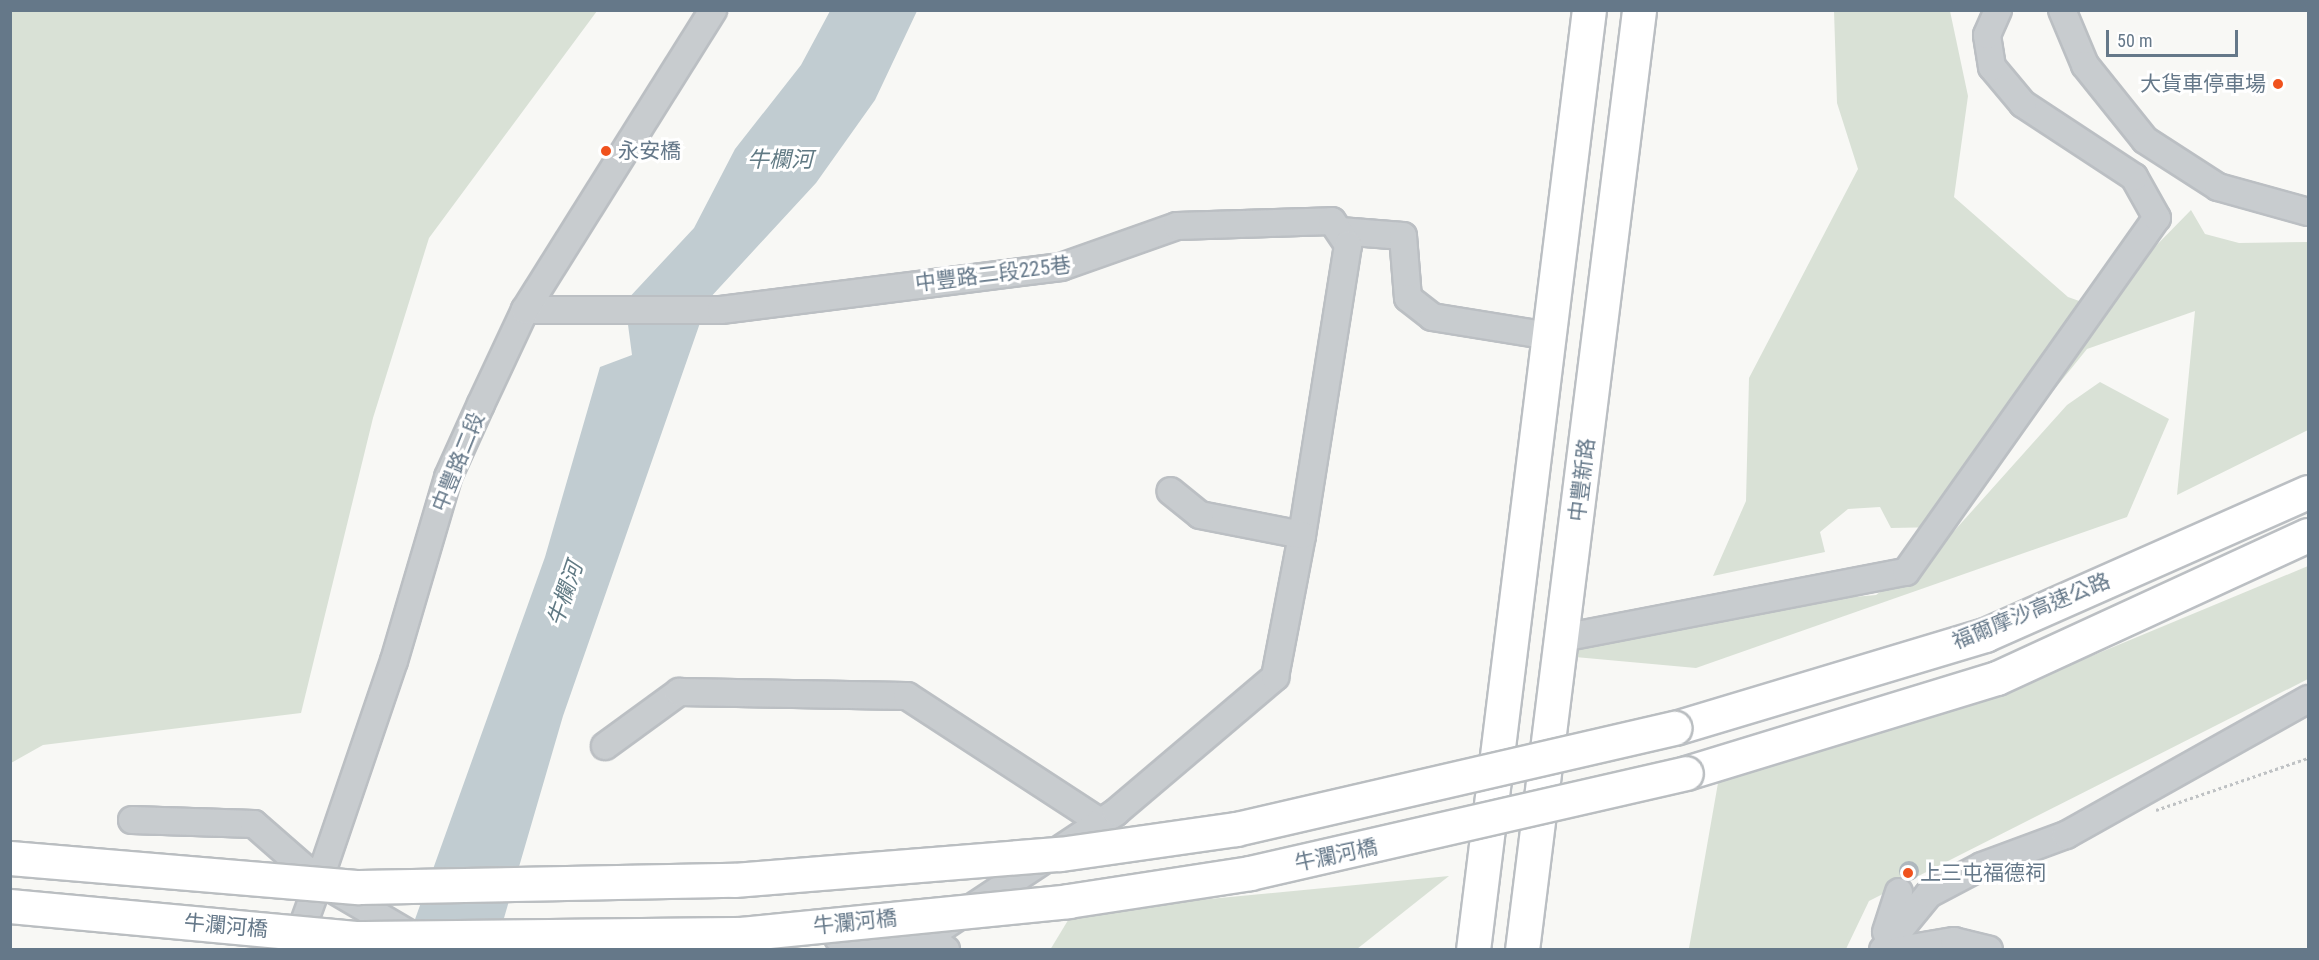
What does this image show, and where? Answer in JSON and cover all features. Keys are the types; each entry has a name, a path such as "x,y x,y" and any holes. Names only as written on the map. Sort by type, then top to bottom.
{"main road":[{"path":"1473,950 1589,10"},
{"name":"中豐新路","path":"1522,950 1639,10"},
{"path":"2171,554 2308,480"},
{"name":"福爾摩沙高速公路","path":"10,858 359,887 734,880 1060,854 1247,827 1675,728 1985,635 2308,492"},
{"name":"福爾摩沙高速公路","path":"1686,773 1997,678 2308,535"},
{"name":"牛瀾河橋","path":"10,906 358,938 740,934 1068,901 1250,873 1686,773"},
{"path":"1493,788 1542,780"}],"street":[{"name":"中豐路二段","path":"285,950 302,928 319,881 394,661 448,477 525,310 713,10"},
{"path":"1562,638 1906,572 2157,219 2134,177 2023,104 1992,67 1987,35 1998,10"},
{"path":"2062,10 2085,65 2145,140 2218,187 2308,212"},
{"name":"中豐路二段225巷","path":"525,310 609,313 722,310 1061,267 1176,226 1238,228 1320,218 1340,231"},
{"path":"1340,231 1403,236 1408,298 1431,317 1549,336"},
{"path":"694,950 817,938 938,943 1100,822 1275,677 1302,535 1348,245 1340,231"},
{"path":"1170,491 1200,514 1302,535"},
{"path":"605,746 679,692 906,696 1100,822"},
{"path":"1882,950 1929,894 1982,866 2066,835 2297,709 2308,699"},
{"path":"132,820 254,824 319,881 397,930 451,950"},
{"path":"1882,950 1899,892"},
{"path":"1900,950 1954,942 1989,950"}],"path":[{"path":"2148,812 2248,783 2308,758"}],"shaded area":[{"path":"11,10 597,11 429,238 373,418 301,713 43,745 11,763"},
{"path":"1834,11 1950,11 1968,96 1954,197 2068,297 2096,307 2191,210 2205,234 2239,243 2308,242 2308,430 2177,495 2195,311 2087,349 1943,527 1891,528 1880,507 1848,509 1820,532 1825,552 1713,576 1746,501 1749,378 1858,169 1837,103"},
{"path":"2100,382 2169,419 2127,517 1696,668 1575,657 1586,621 1876,595 1938,549 2067,405"},
{"path":"2308,566 2308,679 1869,901 1846,949 1689,948 1718,783 2094,655"},
{"path":"1449,876 1357,949 1050,950 1073,912"}],"water":[{"name":"牛欄河","path":"830,11 917,11 875,100 816,183 708,300 563,716 495,949 409,936 545,557 600,367 632,355 625,302 694,228 735,149 801,65"}],"building":[{"name":"上三屯福德祠","path":"1909,861 1916,864 1919,871 1916,878 1909,881 1902,878 1899,871 1902,864"}],"place":[{"name":"大貨車停車場","path":"2278,84"},
{"name":"永安橋","path":"606,151"},
{"name":"上三屯福德祠","path":"1908,873"}]}
